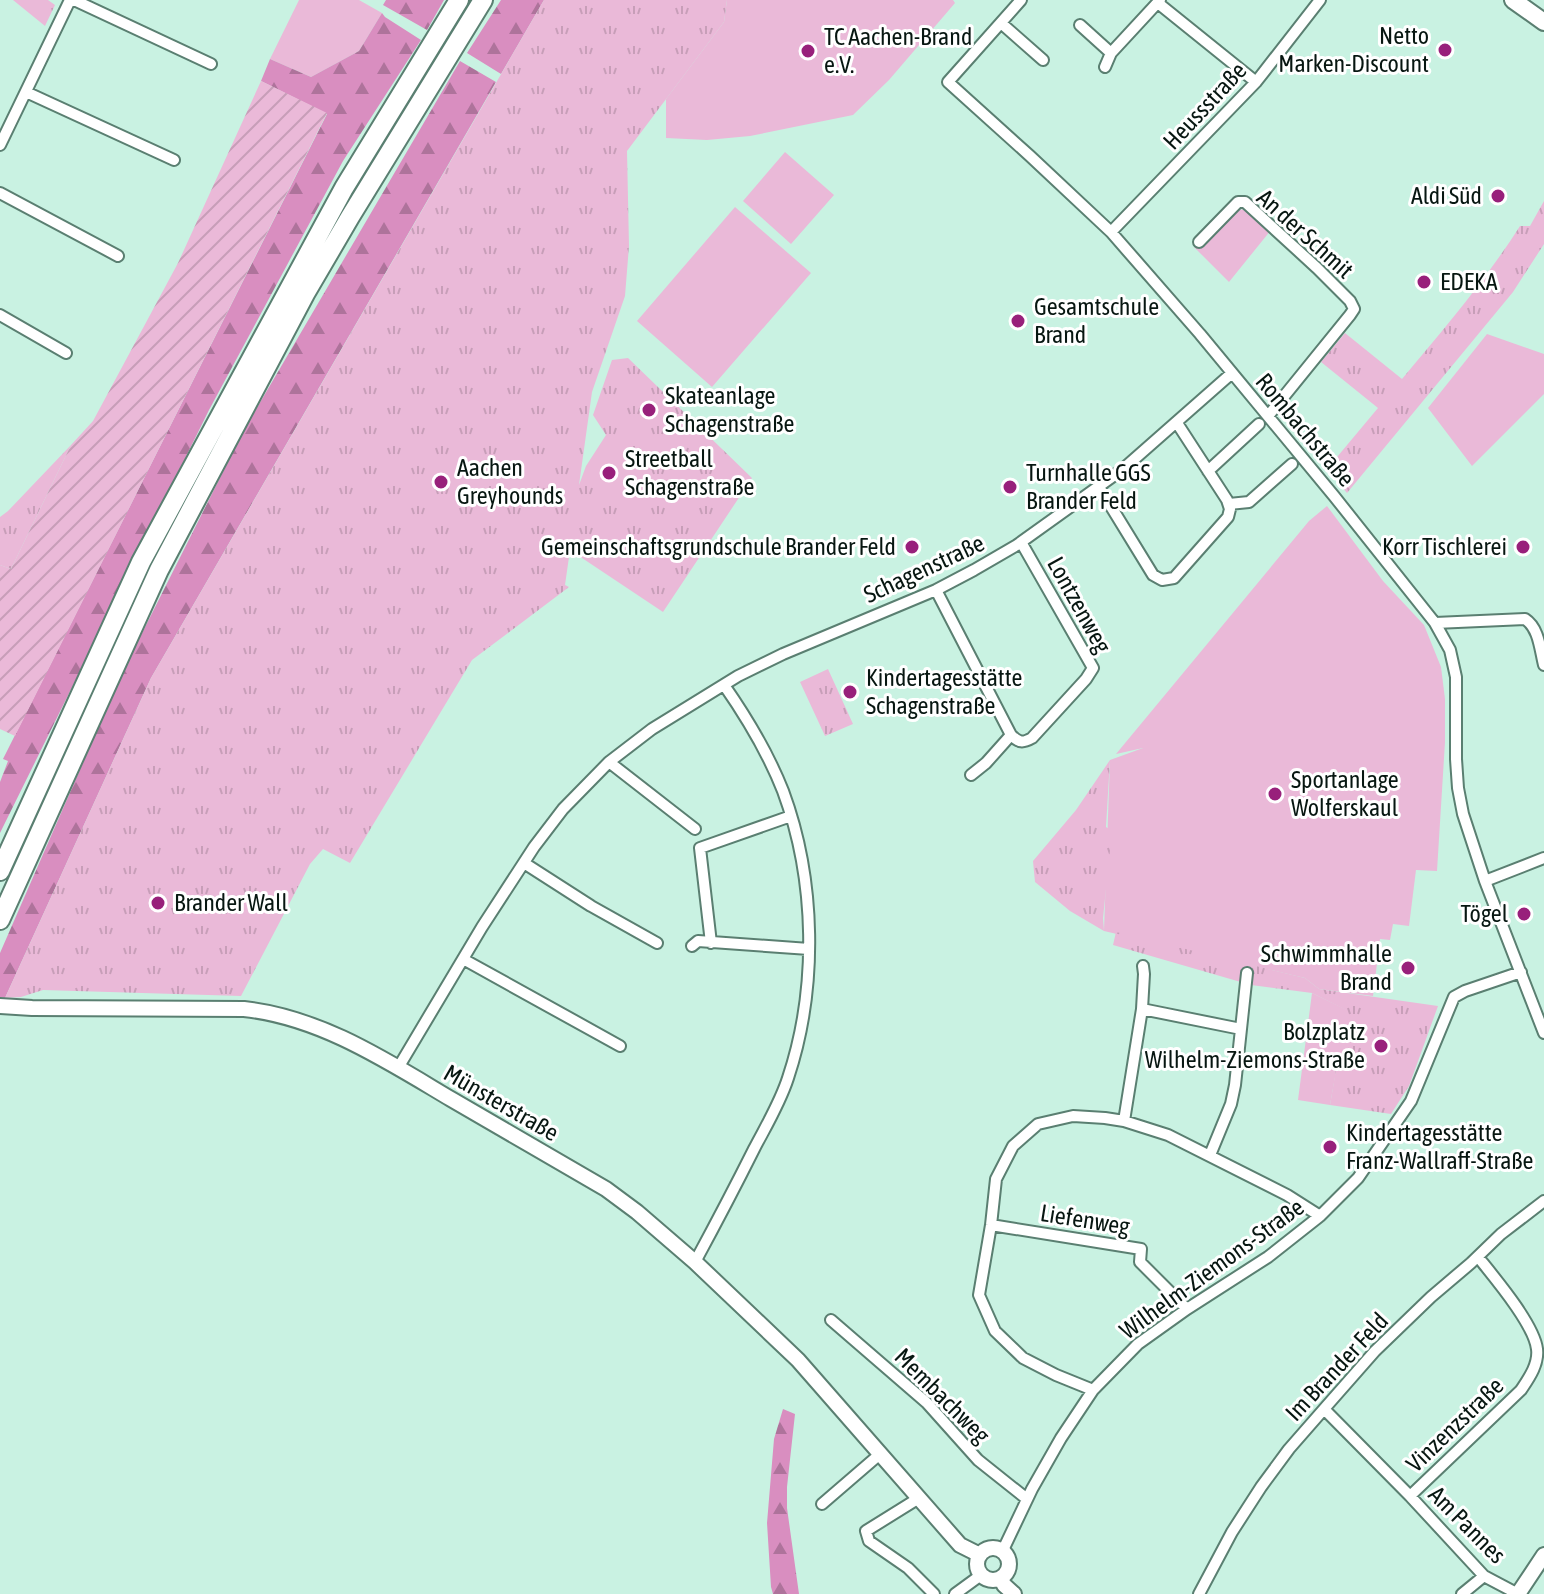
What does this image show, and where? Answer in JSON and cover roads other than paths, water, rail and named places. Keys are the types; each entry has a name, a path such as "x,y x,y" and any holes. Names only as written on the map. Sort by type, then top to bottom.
{"highway":[{"path":"0,871 141,562 344,188 459,0"},
{"path":"0,920 159,570 305,294 483,1"}],"main road":[{"path":"1513,0 1544,22"}],"street":[{"path":"0,145 72,0 211,64"},
{"path":"1021,0 1001,23 1043,60"},
{"name":"Heussstraße","path":"1111,232 1256,82 1320,0"},
{"path":"1105,67 1111,53 1159,1 1256,82"},
{"name":"Rombachstraße","path":"1001,23 948,82 1111,232 1200,334 1414,595 1450,650 1456,677 1458,788 1463,814 1485,881 1544,1033"},
{"path":"1080,25 1111,53"},
{"path":"26,92 174,160"},
{"path":"0,193 118,256"},
{"name":"An der Schmit","path":"1199,242 1238,202 1245,202 1317,268 1354,309 1268,416"},
{"path":"0,315 66,353"},
{"name":"Schagenstraße","path":"398,1068 524,863 560,812 609,762 652,729 738,676 936,590 1021,542 1099,487 1232,373"},
{"path":"1099,487 1153,575 1169,580 1178,575 1228,517 1229,504 1177,423"},
{"path":"1208,471 1259,424"},
{"path":"1229,504 1249,502 1292,464"},
{"name":"Lontzenweg","path":"1011,735 1016,741 1024,742 1032,738 1093,668 1021,542"},
{"path":"936,590 1011,735 971,775"},
{"path":"1435,623 1525,619 1534,628 1544,665"},
{"path":"695,1262 789,1076 803,1018 809,949 806,885 791,816 773,768 724,685"},
{"path":"609,762 695,829"},
{"path":"711,943 700,848 791,816"},
{"path":"1485,881 1544,858"},
{"path":"524,863 657,943"},
{"path":"692,946 698,941 809,949"},
{"path":"463,959 620,1046"},
{"path":"1124,1121 1142,1009 1143,966"},
{"name":"Wilhelm-Ziemons-Straße","path":"1003,1550 1061,1438 1093,1390 1138,1344 1268,1257 1320,1216 1358,1178 1411,1101 1454,997 1521,972"},
{"path":"1210,1155 1231,1104 1247,973"},
{"name":"Münsterstraße","path":"0,1006 262,1011 284,1015 328,1032 398,1068 606,1189 637,1212 695,1262 798,1360 960,1545 980,1555"},
{"path":"1142,1009 1241,1029"},
{"path":"1093,1390 1023,1358 995,1331 979,1295 996,1179 1013,1146 1038,1124 1073,1116 1105,1118 1168,1135 1287,1195 1320,1216"},
{"name":"Im Brander Feld","path":"1199,1594 1232,1532 1261,1487 1324,1409 1375,1351 1431,1297 1501,1234 1544,1201"},
{"name":"Liefenweg","path":"991,1225 1141,1249 1140,1262 1187,1309"},
{"name":"Vinzenzstraße","path":"1410,1496 1521,1390 1534,1368 1537,1349 1526,1322 1478,1257"},
{"name":"Membachweg","path":"831,1320 927,1403 978,1460 1027,1499"},
{"name":"Am Pannes","path":"1324,1409 1484,1576 1518,1594"},
{"path":"822,1504 880,1454"},
{"path":"919,1498 866,1531 867,1538 908,1568 934,1594"},
{"path":"992,1548 1003,1550 1009,1564 1007,1573 994,1580 981,1575 977,1566 980,1555 992,1548"},
{"path":"1518,1594 1544,1555"},
{"path":"955,1594 981,1575"},
{"path":"1462,1594 1484,1576"},
{"path":"1001,1578 1014,1594"}],"place":[{"name":"Netto Marken-Discount","path":"1445,50"},
{"name":"TC Aachen-Brand e.V.","path":"808,51"},
{"name":"Aldi Süd","path":"1498,196"},
{"name":"EDEKA","path":"1424,282"},
{"name":"Gesamtschule Brand","path":"1018,321"},
{"name":"Skateanlage Schagenstraße","path":"649,410"},
{"name":"Streetball Schagenstraße","path":"609,473"},
{"name":"Aachen Greyhounds","path":"441,482"},
{"name":"Turnhalle GGS Brander Feld","path":"1010,487"},
{"name":"Gemeinschaftsgrundschule Brander Feld","path":"912,547"},
{"name":"Korr Tischlerei","path":"1523,547"},
{"name":"Kindertagesstätte Schagenstraße","path":"850,692"},
{"name":"Sportanlage Wolferskaul","path":"1275,794"},
{"name":"Brander Wall","path":"158,903"},
{"name":"Tögel","path":"1524,914"},
{"name":"Schwimmhalle Brand","path":"1408,968"},
{"name":"Bolzplatz Wilhelm-Ziemons-Straße","path":"1381,1046"},
{"name":"Kindertagesstätte Franz-Wallraff-Straße","path":"1330,1147"}]}
